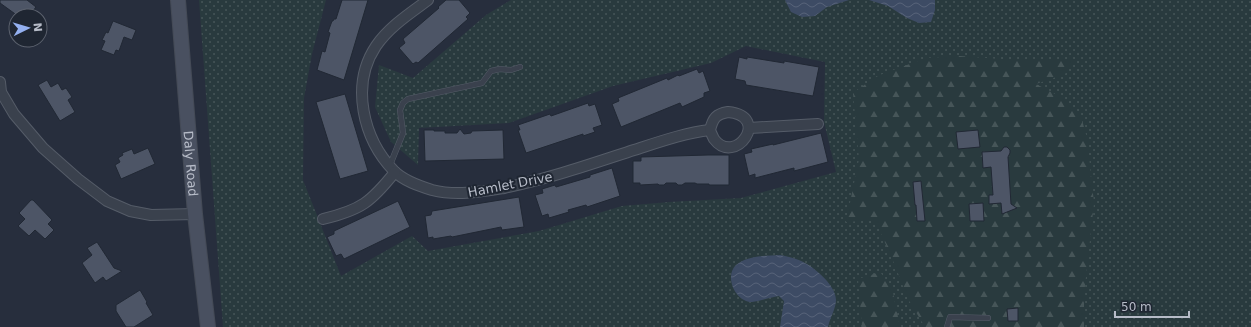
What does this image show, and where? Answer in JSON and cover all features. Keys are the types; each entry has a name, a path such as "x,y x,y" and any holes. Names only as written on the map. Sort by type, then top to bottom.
{"main road":[{"name":"Daly Road","path":"178,0 195,214 208,327"}],"street":[{"name":"Hamlet Drive","path":"428,0 388,31 376,47 368,64 363,82 362,100 365,119 370,134 380,153 392,169 410,182 450,194 471,193 540,180 679,135 710,130"},
{"path":"0,82 1,92 14,114 43,148 78,179 108,201 130,210 151,215 195,214"},
{"path":"735,112 741,115 746,121 748,134 740,144 730,147 722,146 715,140 710,130 716,116 721,113 735,112"},
{"path":"748,128 818,124"},
{"path":"323,219 340,215 369,201 380,190 392,169"}],"lane":[{"path":"392,169 403,133 400,110 403,103 408,99 482,83 491,72 500,69 511,70 520,67"},
{"path":"946,327 950,317 988,318"}],"green space":[{"path":"199,0 326,0 312,54 304,98 303,180 341,276 412,236 428,251 539,231 622,206 741,198 836,172 824,122 825,62 746,46 711,63 613,86 509,123 419,128 418,165 391,142 375,107 379,65 413,78 486,15 511,0 1251,0 1251,327 223,327"},
{"path":"960,56 1025,61 1075,59 1065,74 1036,84 1057,95 1080,113 1087,138 1094,203 1084,295 1084,327 925,327 908,299 875,220 846,222 859,159 853,93 877,76 926,58"},
{"path":"880,272 892,288 900,327 862,327 858,279"}],"water":[{"path":"785,0 849,0 827,7 815,16 802,17 791,12"},
{"path":"869,0 935,0 935,10 931,22 919,23 907,18 888,6"},
{"path":"780,255 802,261 821,275 832,287 835,294 836,303 828,327 780,327 784,301 779,296 752,302 746,301 736,293 731,282 731,275 736,265 746,259"}],"building":[{"path":"0,0 27,0 36,7 8,9 0,3"},
{"path":"342,0 368,0 344,80 317,70 322,51 325,52 330,33 328,32 332,21 336,19"},
{"path":"446,0 459,0 470,13 466,17 468,19 418,63 416,62 413,64 399,48 405,43 403,39 439,8 438,7"},
{"path":"113,21 136,30 132,40 124,37 119,51 116,50 114,55 101,50 105,41 102,40 106,32 108,33"},
{"path":"739,57 784,63 784,61 819,67 813,96 746,85 745,81 735,79"},
{"path":"697,69 699,73 703,71 710,91 704,93 704,97 682,107 680,103 621,127 612,104 619,101 618,98 667,78 668,80"},
{"path":"47,80 51,87 58,83 62,90 66,88 72,97 68,100 75,112 60,121 38,85"},
{"path":"345,94 368,171 340,179 316,102"},
{"path":"588,103 589,106 595,104 602,125 593,128 595,132 583,136 583,134 526,153 518,130 520,130 518,125 550,114 551,116"},
{"path":"460,129 464,134 471,133 472,131 503,130 504,159 425,161 424,130 457,133"},
{"path":"978,130 980,147 958,149 956,132"},
{"path":"821,133 828,162 794,171 794,168 755,178 755,174 749,176 744,154 752,152 751,149"},
{"path":"1004,147 1007,147 1010,150 1008,157 1011,204 1017,208 1002,214 1001,203 989,204 989,195 993,195 991,167 983,168 982,152 1001,151"},
{"path":"148,148 155,164 121,179 115,165 120,162 118,158 123,155 122,153 132,149 134,154"},
{"path":"729,155 729,185 685,183 678,185 676,183 666,183 664,185 640,185 640,183 633,183 633,161 641,161 641,157"},
{"path":"612,168 620,196 587,207 586,205 568,210 569,212 549,218 548,214 542,216 535,195 543,193 542,189 555,185 556,187 590,177 590,175"},
{"path":"921,181 925,221 917,221 913,182"},
{"path":"519,197 524,227 502,230 501,227 452,237 433,239 433,237 428,238 425,216 431,215 432,211"},
{"path":"31,200 33,200 52,220 48,224 54,230 45,239 35,230 29,236 18,226 25,219 19,213"},
{"path":"398,201 410,227 344,259 341,254 336,256 327,237 334,234 334,231"},
{"path":"983,203 984,221 970,221 969,204"},
{"path":"97,242 114,268 122,271 106,281 103,277 95,283 82,263 92,255 87,248"},
{"path":"140,290 153,315 134,327 126,327 116,311 116,305"},
{"path":"1018,308 1018,321 1008,321 1007,309"}]}
